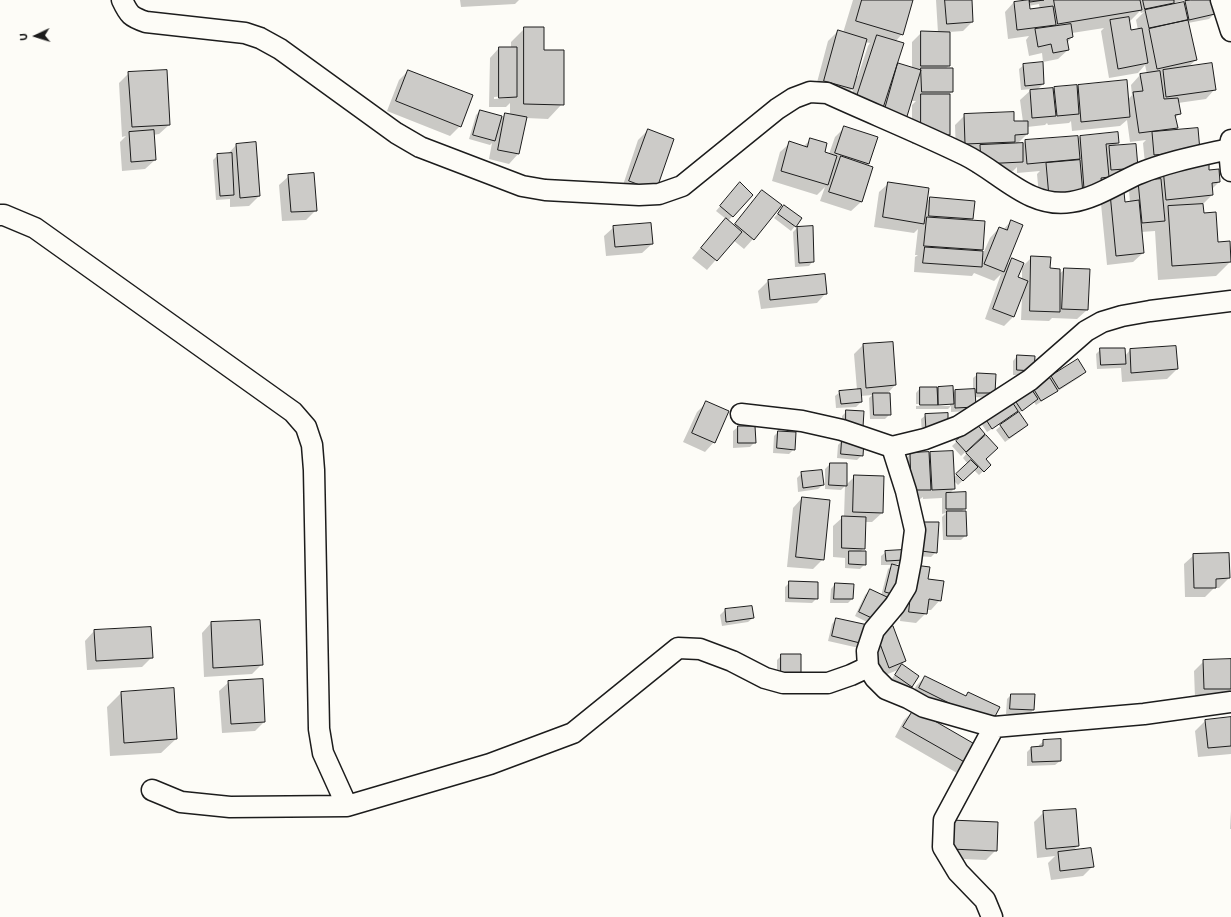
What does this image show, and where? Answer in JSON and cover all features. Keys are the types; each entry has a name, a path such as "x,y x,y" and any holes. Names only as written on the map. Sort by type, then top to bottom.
{"street":[{"path":"122,0 128,12 136,19 146,22 245,33 260,38 280,49 396,133 420,147 522,186 545,190 639,195 659,194 682,186 778,109 794,98 810,92 827,93 967,156 1014,186 1032,196 1049,202 1071,202 1098,195 1138,174 1174,161 1230,145 1231,171"},
{"path":"1221,0 1231,31"},
{"path":"0,215 4,215 35,228 293,412 306,427 312,446 314,470 319,729 323,753 347,806"},
{"path":"741,414 802,421 842,430 892,447 925,439 959,426 1030,380 1086,331 1102,322 1150,310 1231,301"},
{"path":"892,447 906,491 915,530 906,587 895,605 874,630 867,651 868,667 875,678 886,689 908,698 924,707 994,726 1144,714 1231,702"},
{"path":"152,790 181,802 230,807 347,806 490,764 573,733 678,648 700,649 732,662 764,678 783,683 828,683 868,667"},
{"path":"992,917 985,900 958,872 943,846 944,820 994,726"}],"building":[{"path":"862,0 913,0 903,35 856,21"},
{"path":"945,0 972,0 973,22 947,24"},
{"path":"1029,0 1030,9 1053,6 1056,25 1017,30 1014,2"},
{"path":"1030,0 1044,0 1030,2"},
{"path":"1054,0 1140,0 1142,10 1058,24"},
{"path":"1143,0 1174,0 1174,3 1145,9"},
{"path":"1212,0 1215,14 1189,20 1185,1"},
{"path":"1184,2 1188,20 1149,28 1145,10"},
{"path":"1129,17 1131,30 1142,28 1148,63 1118,69 1110,20"},
{"path":"1188,20 1197,60 1157,69 1149,29"},
{"path":"1071,24 1073,37 1067,39 1069,50 1053,53 1051,44 1038,47 1035,29"},
{"path":"524,27 544,27 544,50 564,50 564,105 524,104"},
{"path":"838,30 867,39 853,89 824,81"},
{"path":"921,31 950,32 950,66 921,66"},
{"path":"877,35 904,43 883,108 856,99"},
{"path":"499,47 517,47 517,97 499,98"},
{"path":"1043,62 1044,84 1025,86 1023,64"},
{"path":"898,63 921,70 905,123 883,116"},
{"path":"1212,63 1216,90 1166,97 1163,70"},
{"path":"921,68 953,68 953,92 922,92"},
{"path":"167,70 170,125 132,127 128,72"},
{"path":"408,70 473,95 461,127 396,101"},
{"path":"1160,71 1164,99 1178,98 1181,114 1175,115 1178,128 1139,133 1133,92 1143,91 1140,74"},
{"path":"1127,80 1130,117 1081,122 1078,85"},
{"path":"1077,85 1079,114 1057,116 1054,87"},
{"path":"1053,88 1056,116 1032,118 1030,90"},
{"path":"921,94 950,94 950,135 921,135"},
{"path":"480,110 502,116 495,141 473,135"},
{"path":"1014,112 1014,121 1028,121 1028,134 1015,135 1015,142 965,144 964,114"},
{"path":"505,113 527,117 519,154 498,150"},
{"path":"844,126 878,137 869,164 835,153"},
{"path":"1198,128 1200,151 1154,155 1152,132"},
{"path":"648,129 674,139 656,191 629,181"},
{"path":"154,130 156,160 131,162 129,132"},
{"path":"1118,132 1119,143 1106,144 1109,177 1101,178 1102,187 1084,189 1080,136"},
{"path":"1078,136 1080,159 1027,164 1025,140"},
{"path":"810,138 827,143 825,152 837,156 828,185 781,171 789,141 807,147"},
{"path":"256,142 260,196 240,198 236,144"},
{"path":"1023,143 1023,162 981,164 980,145"},
{"path":"1136,144 1138,168 1111,170 1109,146"},
{"path":"232,153 234,195 220,196 217,154"},
{"path":"841,156 873,167 862,202 829,192"},
{"path":"1080,160 1083,194 1049,197 1046,163"},
{"path":"1209,163 1209,170 1219,169 1220,182 1212,183 1213,195 1166,200 1163,168"},
{"path":"314,173 317,211 291,212 288,175"},
{"path":"1161,179 1165,221 1142,223 1138,181"},
{"path":"740,182 753,195 733,217 720,206"},
{"path":"888,182 929,188 924,224 883,217"},
{"path":"762,190 782,205 754,240 735,224"},
{"path":"1124,192 1125,202 1139,200 1144,253 1116,256 1110,193"},
{"path":"930,197 975,201 973,219 929,216"},
{"path":"1203,204 1204,213 1216,212 1218,242 1230,241 1231,262 1172,266 1168,206"},
{"path":"784,205 802,218 796,227 778,214"},
{"path":"927,217 985,221 983,250 924,246"},
{"path":"726,218 742,232 717,261 701,248"},
{"path":"1011,220 1023,225 1004,272 984,264 999,227 1007,230"},
{"path":"651,223 653,244 615,247 613,226"},
{"path":"813,226 814,262 799,263 797,227"},
{"path":"925,247 983,251 982,267 923,263"},
{"path":"1031,256 1051,257 1050,268 1060,269 1060,312 1030,311"},
{"path":"1012,258 1024,263 1018,277 1028,281 1014,317 993,309"},
{"path":"1064,268 1090,269 1088,310 1062,309"},
{"path":"825,274 827,294 770,300 768,280"},
{"path":"893,342 896,385 866,388 863,344"},
{"path":"1176,346 1178,369 1131,373 1130,349"},
{"path":"1100,348 1125,348 1126,364 1101,365"},
{"path":"1017,355 1035,356 1034,371 1017,370"},
{"path":"1078,359 1086,372 1059,389 1051,376"},
{"path":"977,373 996,374 995,393 977,393"},
{"path":"1050,378 1058,391 1041,401 1033,388"},
{"path":"953,386 954,404 938,405 938,387"},
{"path":"920,387 937,387 938,405 920,405"},
{"path":"861,389 862,402 841,404 839,391"},
{"path":"975,389 976,407 955,408 955,390"},
{"path":"1032,390 1038,399 1022,411 1016,402"},
{"path":"873,393 890,393 891,415 874,415"},
{"path":"1011,400 1018,411 992,429 985,418"},
{"path":"706,401 729,411 715,443 692,433"},
{"path":"846,410 864,411 863,427 846,426"},
{"path":"1019,412 1028,425 1009,438 1000,425"},
{"path":"948,413 948,429 926,430 925,414"},
{"path":"976,423 985,434 966,452 956,441"},
{"path":"738,426 755,426 756,443 738,443"},
{"path":"778,431 796,432 795,450 777,448"},
{"path":"986,435 998,448 986,459 991,465 984,472 966,453"},
{"path":"842,440 864,441 863,456 841,454"},
{"path":"953,451 955,489 932,490 930,452"},
{"path":"929,452 931,490 911,490 910,453"},
{"path":"971,460 978,467 963,481 956,474"},
{"path":"830,463 847,463 847,486 829,485"},
{"path":"822,470 824,485 803,488 801,472"},
{"path":"854,475 884,476 883,513 853,512"},
{"path":"966,492 966,509 946,509 946,493"},
{"path":"802,497 830,500 824,560 796,557"},
{"path":"947,511 966,511 967,536 947,536"},
{"path":"842,516 866,517 865,549 842,548"},
{"path":"923,522 939,522 937,553 921,551"},
{"path":"903,550 904,560 886,561 885,551"},
{"path":"849,551 866,551 866,565 849,564"},
{"path":"1229,553 1230,578 1216,579 1216,588 1194,588 1193,554"},
{"path":"892,564 903,567 896,595 885,592"},
{"path":"914,565 930,567 928,579 944,581 941,601 929,599 927,614 909,612"},
{"path":"789,581 818,582 818,599 789,598"},
{"path":"835,583 854,584 853,599 834,599"},
{"path":"870,589 887,597 876,620 859,612"},
{"path":"752,606 754,618 726,622 725,609"},
{"path":"836,618 868,625 864,644 832,636"},
{"path":"260,620 263,665 213,668 211,622"},
{"path":"893,626 906,661 889,668 876,633"},
{"path":"151,627 153,658 96,661 94,630"},
{"path":"781,654 801,654 801,673 781,673"},
{"path":"1231,659 1231,689 1204,689 1203,660"},
{"path":"902,664 919,676 912,687 895,675"},
{"path":"925,676 966,696 968,692 1000,707 991,724 919,688"},
{"path":"263,679 265,722 231,724 228,681"},
{"path":"174,688 177,739 124,743 121,692"},
{"path":"1011,694 1035,694 1034,710 1010,709"},
{"path":"914,709 978,746 968,764 903,727"},
{"path":"1231,717 1231,746 1208,748 1205,720"},
{"path":"1061,739 1061,761 1032,762 1031,747 1043,746 1043,740"},
{"path":"1076,809 1079,846 1046,849 1043,811"},
{"path":"950,820 998,822 997,851 950,849"},
{"path":"1091,848 1094,867 1060,871 1058,852"}]}
